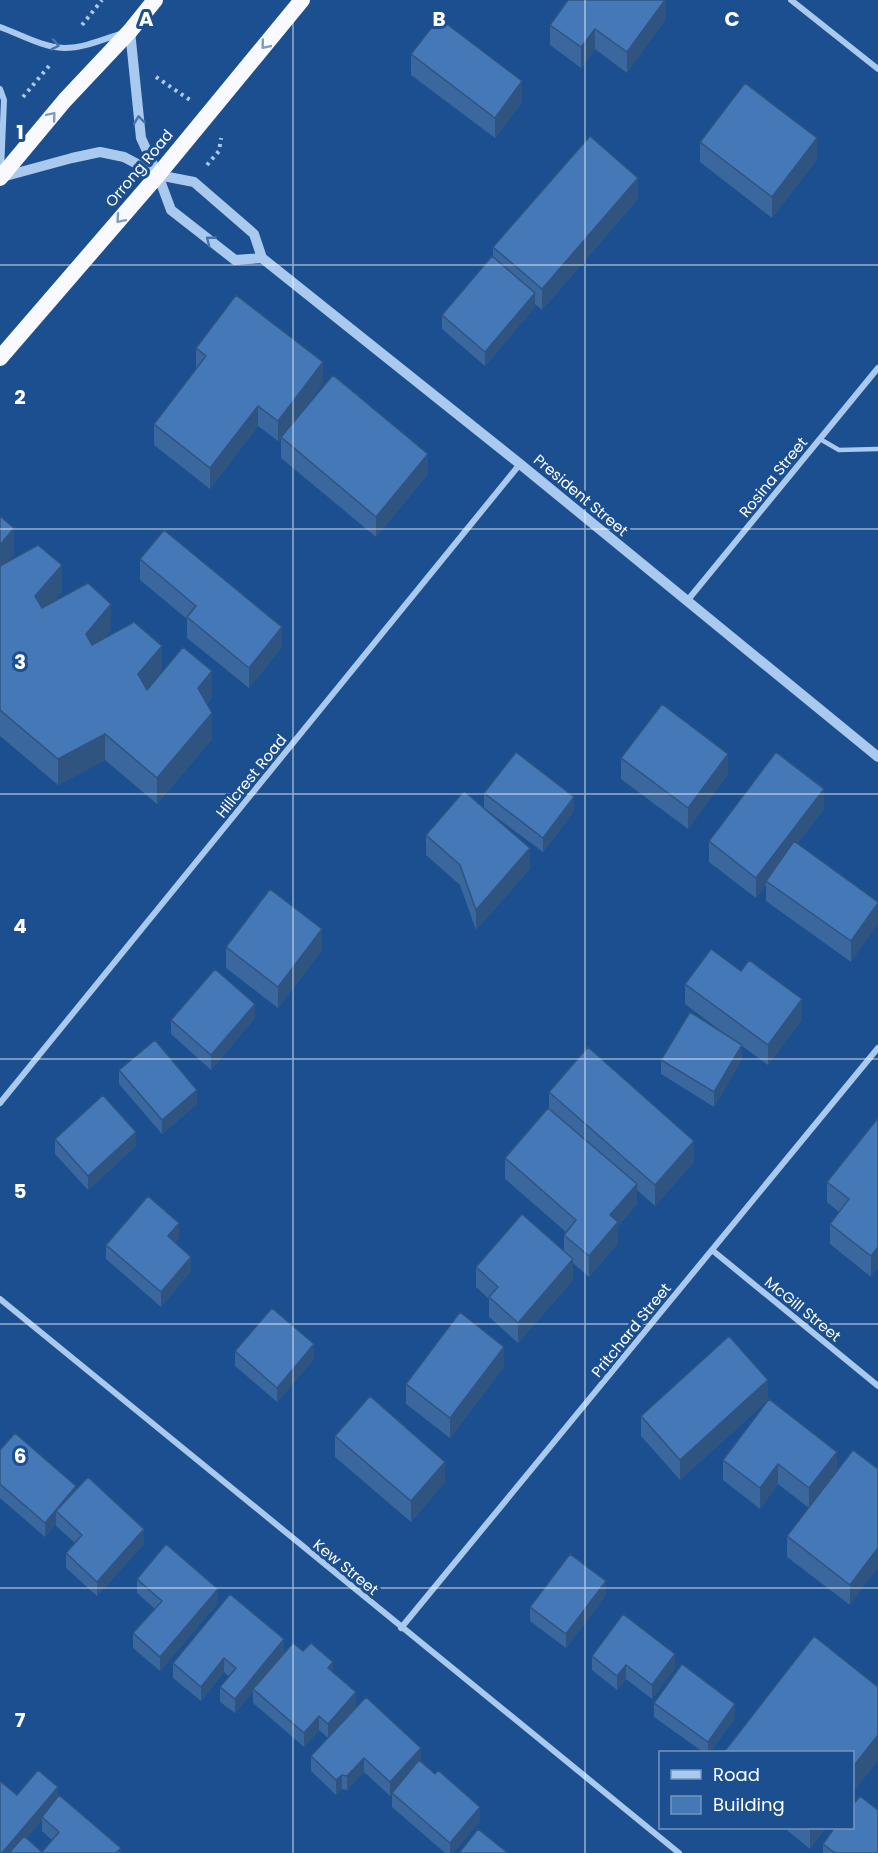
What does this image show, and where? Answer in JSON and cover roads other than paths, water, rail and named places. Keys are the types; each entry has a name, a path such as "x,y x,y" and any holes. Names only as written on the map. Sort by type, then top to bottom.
{"highway":[{"path":"0,178 65,100 130,31 155,0"},
{"name":"Orrong Road","path":"0,358 158,175 302,0"}],"street":[{"path":"791,0 878,69"},
{"path":"0,27 37,42 63,48 96,43 130,31 141,138 171,210 236,260 262,258"},
{"path":"0,89 4,100 0,178"},
{"name":"President Street","path":"0,178 100,152 124,158 158,175 194,182 254,234 262,258 520,464 878,757"},
{"name":"Rosina Street","path":"687,602 878,368"},
{"name":"Hillcrest Road","path":"0,1103 520,464"},
{"name":"Pritchard Street","path":"401,1628 878,1048"},
{"name":"McGill Street","path":"712,1250 878,1386"},
{"name":"Kew Street","path":"0,1299 679,1853"}],"lane":[{"path":"820,439 839,450 878,449"}]}
